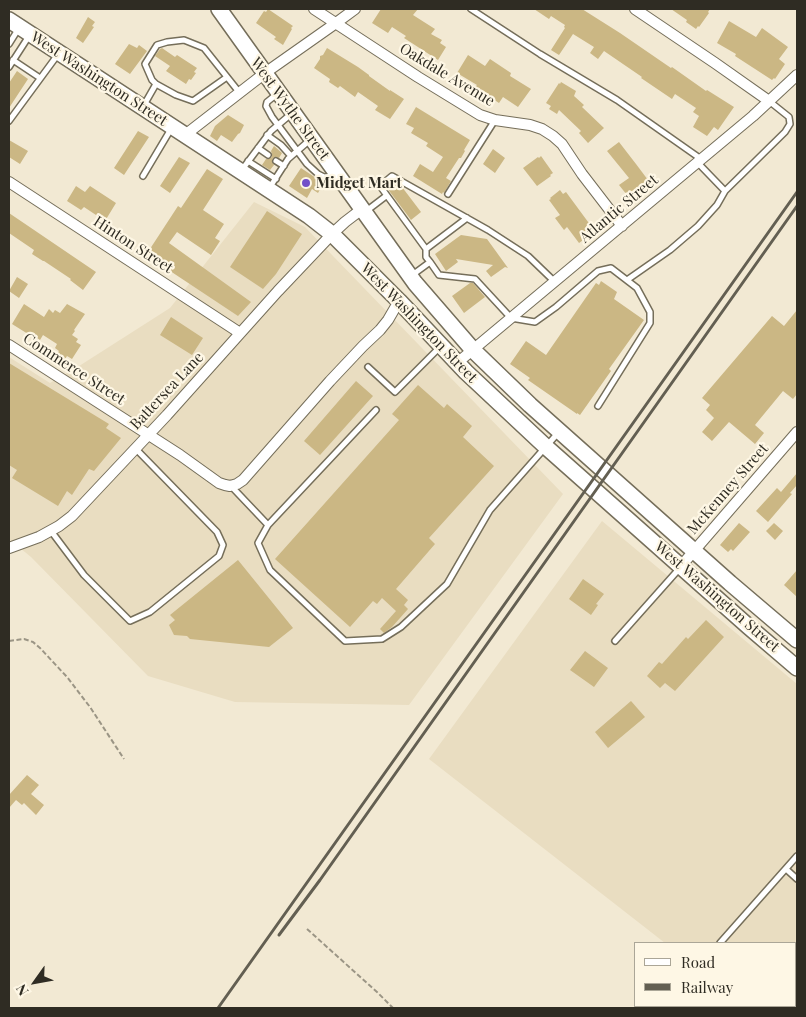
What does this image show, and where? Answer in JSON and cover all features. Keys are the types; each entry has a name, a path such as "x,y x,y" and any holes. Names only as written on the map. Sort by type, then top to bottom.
{"main road":[{"name":"West Wythe Street","path":"219,9 411,277 473,350"},
{"name":"West Washington Street","path":"20,27 179,131 245,166 272,184 332,234 457,363 545,446 797,668"},
{"name":"West Washington Street","path":"473,350 530,404 694,551 797,640"}],"street":[{"name":"Oakdale Avenue","path":"314,9 480,115 494,120 530,125 542,129 553,136 562,144 582,174 622,226"},
{"path":"179,131 239,92 355,9"},
{"path":"635,9 715,62 769,101"},
{"name":"Atlantic Street","path":"457,363 700,161 797,76"},
{"name":"Hinton Street","path":"9,182 240,333"},
{"name":"Battersea Lane","path":"9,548 39,537 72,516 332,234 345,222 363,211"},
{"path":"230,486 243,480 330,381 380,330 388,320 398,300"},
{"name":"Commerce Street","path":"9,345 180,455 219,483 230,486"},
{"name":"McKenney Street","path":"681,566 797,432"}],"lane":[{"path":"471,9 540,54 610,95 700,161 725,191"},
{"path":"9,44 20,27"},
{"path":"9,66 13,60 20,27"},
{"path":"227,77 193,101 176,95 156,84 152,80 145,64 157,45 184,40 204,48 239,92"},
{"path":"9,120 59,53"},
{"path":"13,60 40,78"},
{"path":"142,107 156,84"},
{"path":"279,92 267,102 266,106 272,117 307,164 318,174 324,177 338,176"},
{"path":"627,280 670,250 698,226 717,205 725,191 785,132 790,124 789,117 769,101"},
{"path":"245,166 268,135 293,112"},
{"path":"448,194 494,120"},
{"path":"143,176 179,131"},
{"path":"268,135 291,156"},
{"path":"272,184 291,156 312,138"},
{"path":"258,148 268,155"},
{"path":"276,161 284,166"},
{"path":"554,282 528,256 488,230 392,176 380,186 426,249 426,257 439,275 476,279 511,318 535,322 556,307 598,271 612,268 637,288 650,312 650,323 598,406"},
{"path":"363,211 386,196"},
{"path":"426,249 467,218"},
{"path":"411,277 430,262"},
{"path":"368,368 395,392 441,346"},
{"path":"376,410 268,525 258,543 270,570 345,642 382,639 401,627 447,584 490,510 560,431"},
{"path":"50,531 84,575 130,621 150,612 219,556 222,545 217,532 135,448"},
{"path":"230,486 268,525"},
{"path":"615,642 681,566"},
{"path":"721,942 797,856"},
{"path":"786,869 797,879"}],"path":[{"path":"9,641 24,639 33,642 40,648 67,677 90,707 124,759"},
{"path":"307,929 393,1008"}],"shaded area":[{"path":"254,202 305,227 563,494 409,705 235,702 148,676 31,557 9,539 9,357 50,383 76,368 170,308"},
{"path":"602,521 797,684 797,1008 685,1008 796,1007 796,942 664,942 429,759"}],"building":[{"path":"268,9 293,26 283,45 274,39 276,37 256,23 264,11 266,12"},
{"path":"381,9 418,9 413,15 435,29 431,34 442,40 440,43 446,47 438,60 404,38 406,36 392,27 388,33 372,23"},
{"path":"534,9 582,9 706,91 734,107 718,130 714,127 707,136 693,127 699,116 693,112 696,108 675,94 672,99 604,51 598,59 590,53 594,47 573,34 559,55 551,50 565,25 551,16 549,19"},
{"path":"671,9 710,9 696,29"},
{"path":"88,17 95,22 92,26 94,27 83,43 76,38"},
{"path":"729,21 756,37 762,28 788,47 779,59 785,64 775,79 772,80 717,43"},
{"path":"129,44 137,48 139,45 147,51 130,74 115,64"},
{"path":"162,48 197,68 194,72 196,73 186,84 166,71 170,66 155,56"},
{"path":"327,48 404,99 390,119 375,110 378,106 358,92 355,97 340,86 338,88 329,82 330,79 314,68 320,56 323,55"},
{"path":"468,55 485,66 490,59 511,73 510,76 531,89 518,107 503,97 499,103 475,87 477,85 457,73"},
{"path":"17,71 28,79 9,108 9,83"},
{"path":"561,82 576,91 574,96 584,105 582,107 604,128 588,143 579,133 581,131 559,110 557,114 549,109 551,106 546,103"},
{"path":"416,107 470,140 461,158 459,158 446,178 451,181 442,194 413,176 420,164 433,172 443,157 426,146 428,143 411,133 414,128 406,124"},
{"path":"228,115 244,125 232,142 221,135 217,141 210,136 215,126"},
{"path":"138,131 149,137 124,175 114,168"},
{"path":"9,140 28,151 20,164 9,157"},
{"path":"619,142 651,184 631,200 619,185 629,178 607,151"},
{"name":"Midget Mart","path":"274,146 282,153 279,158 273,158 274,165 270,170 262,165 266,159 272,157 271,151"},
{"path":"493,149 505,158 495,173 483,164"},
{"path":"541,156 553,173 537,186 523,168"},
{"path":"179,157 190,163 170,193 160,186"},
{"name":"Midget Mart","path":"301,168 323,184 318,193 312,189 307,198 289,186"},
{"path":"207,169 223,179 203,210 224,224 215,238 220,241 211,255 177,232 169,243 251,302 238,316 146,255 178,206 181,208"},
{"path":"394,182 402,187 421,212 411,220 387,188"},
{"path":"76,186 85,192 90,186 116,203 105,221 84,207 81,210 67,201"},
{"path":"560,190 563,194 566,192 594,230 593,233 579,243 567,227 564,230 555,218 560,215 549,200"},
{"path":"267,211 302,234 276,274 263,289 230,267"},
{"path":"9,213 96,272 83,290 71,279 32,254 34,250 9,233"},
{"path":"461,235 487,239 508,268 505,267 491,277 486,271 493,265 456,259 458,262 446,271 435,254"},
{"path":"17,277 28,284 19,298 9,291"},
{"path":"601,281 617,292 614,299 644,320 609,369 611,371 580,415 528,380 530,378 510,364 526,341 546,355 596,283 599,285"},
{"path":"470,283 473,283 485,297 464,313 452,296"},
{"path":"24,304 44,317 49,309 53,313 55,310 60,313 67,304 85,314 72,335 78,339 76,342 81,345 72,359 67,356 65,359 57,354 59,351 55,348 57,344 43,335 40,340 12,324"},
{"path":"797,310 797,394 793,399 783,391 755,425 764,433 755,444 729,422 712,441 702,432 714,418 706,410 710,405 702,398 772,316 784,326"},
{"path":"171,317 203,338 192,355 160,335"},
{"path":"9,363 109,424 106,428 121,438 94,471 89,469 72,495 67,491 58,506 12,478 17,470 9,465"},
{"path":"356,381 373,396 320,455 304,441"},
{"path":"418,385 444,408 447,404 472,426 463,437 494,466 429,538 435,544 396,589 408,600 404,605 408,609 392,627 384,633 380,629 396,611 382,598 377,604 373,601 350,627 275,559 399,420 392,414"},
{"path":"797,473 797,485 790,493 792,494 768,522 756,511 777,488 781,492"},
{"path":"739,523 750,532 733,551 731,549 728,552 720,545"},
{"path":"774,523 783,531 775,540 766,531"},
{"path":"238,560 293,628 269,647 190,639 187,636 174,635 169,625 175,620 170,615"},
{"path":"797,570 797,597 784,585"},
{"path":"583,579 604,594 596,604 598,605 591,615 569,599"},
{"path":"706,620 724,637 675,691 665,683 660,688 647,676 659,662 662,664 686,637 688,639"},
{"path":"585,651 608,668 594,687 570,670"},
{"path":"631,701 645,717 608,748 595,732"},
{"path":"27,775 39,785 31,794 44,805 36,815 24,803 22,805 16,800 9,808 9,795"}],"railway":[{"path":"218,1008 797,192"},
{"path":"279,935 320,880 797,206"}],"place":[{"name":"Midget Mart","path":"306,183"}]}
